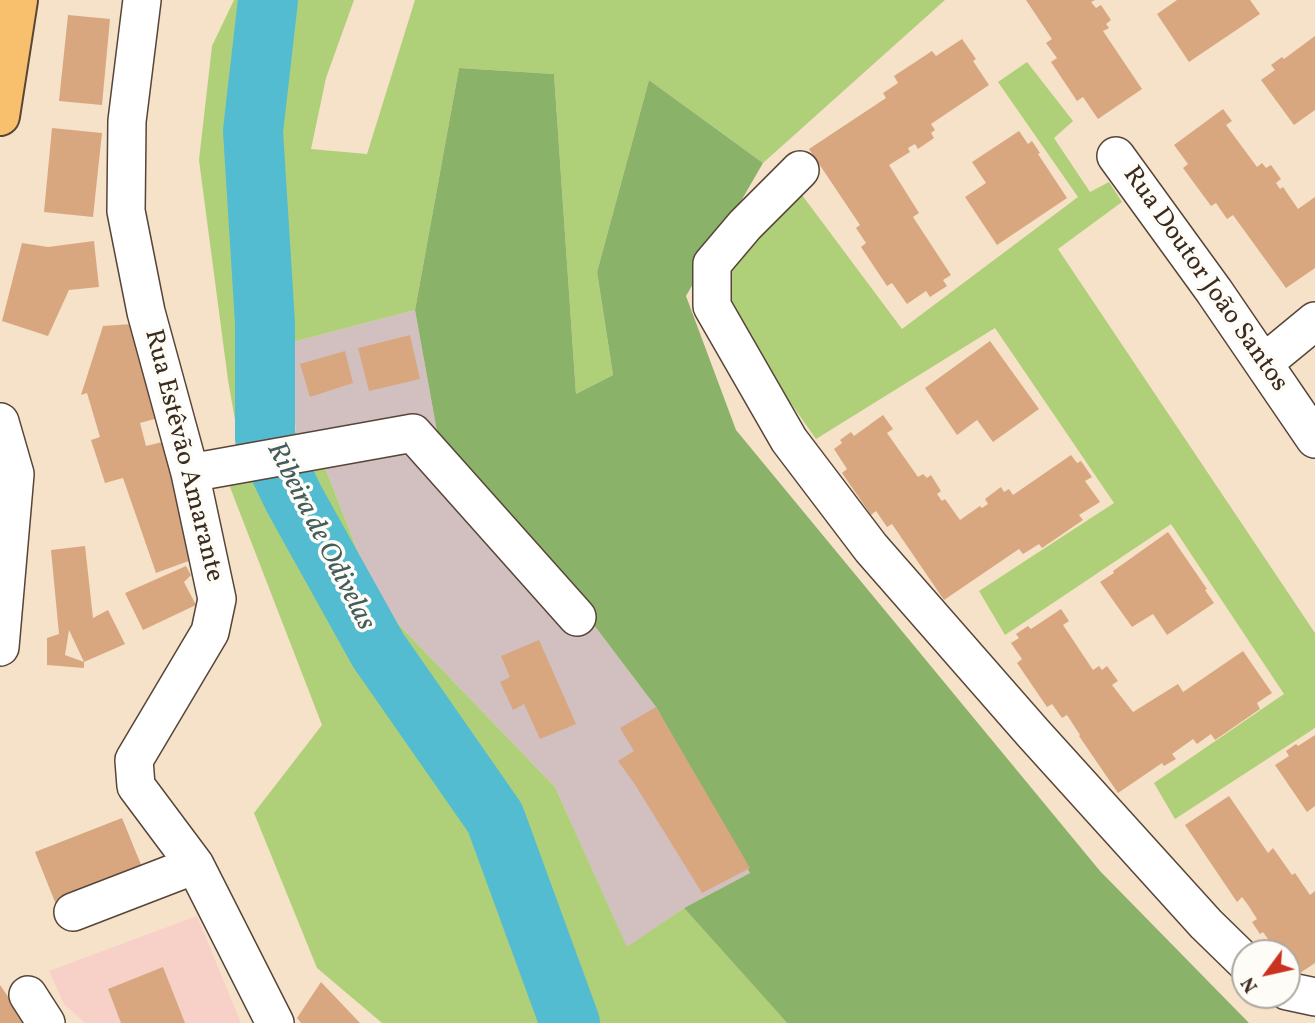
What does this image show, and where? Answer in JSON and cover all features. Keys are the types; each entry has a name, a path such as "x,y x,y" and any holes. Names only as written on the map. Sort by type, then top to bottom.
{"main road":[{"path":"0,116 18,0"}],"street":[{"name":"Rua Estêvão Amarante","path":"142,0 127,121 126,211 146,312 190,473 217,599 210,632 134,760 136,786 195,864 275,1023"},
{"name":"Rua Doutor João Santos","path":"1116,156 1315,439"},
{"path":"800,170 745,225 712,264 712,306 789,440 871,548 1033,733 1231,948"},
{"path":"1264,363 1315,321"},
{"path":"0,422 15,474 0,647"},
{"path":"190,473 413,433 577,617"},
{"path":"73,912 195,864"}],"shaded area":[{"path":"415,310 438,437 597,629 656,707 750,873 684,908 627,948 555,787 378,603 324,465 301,471 285,344"},
{"path":"197,916 241,1023 85,1023 64,1004 49,971"}],"green space":[{"path":"234,0 354,0 326,78 311,149 367,154 415,0 945,0 763,163 649,80 597,272 613,375 576,394 554,74 459,68 415,310 285,344 296,435 239,443 199,160 212,46"},
{"path":"1027,62 1073,121 1054,138 1090,192 1109,182 1122,202 1058,249 1315,633 1315,728 1175,819 1154,783 1284,694 1171,524 1005,635 979,591 1114,503 995,328 816,439 732,319 730,272 751,236 802,195 902,329 1078,197 998,82"},
{"path":"459,68 554,74 576,394 613,375 597,272 649,80 763,163 686,296 736,430 1100,871 1231,1005 1231,1009 1235,1009 1249,1023 787,1023 684,908 750,873 656,707 597,629 438,437 415,310"},
{"path":"324,465 378,603 555,787 627,947 684,908 787,1023 382,1023 317,968 254,813 322,725 228,482"}],"building":[{"path":"1026,0 1095,0 1091,2 1096,8 1101,5 1111,20 1106,24 1109,28 1103,31 1142,89 1098,119 1083,97 1077,101 1051,62 1057,58 1046,43 1052,39"},
{"path":"1177,0 1250,0 1260,14 1189,62 1157,14"},
{"path":"68,15 110,19 102,105 59,101"},
{"path":"1315,36 1315,110 1294,125 1261,80 1275,70 1271,65 1282,57 1284,59"},
{"path":"962,39 989,85 931,124 935,130 931,133 934,138 918,149 915,144 908,148 910,152 889,165 919,213 913,217 951,275 943,280 947,286 930,297 926,291 907,304 892,283 887,286 861,247 866,243 856,228 860,225 809,149 886,98 883,93 898,83 894,76 932,51 936,56"},
{"path":"1223,109 1232,121 1226,125 1257,167 1262,163 1266,168 1271,165 1281,179 1276,183 1280,189 1283,187 1298,209 1315,197 1315,268 1286,288 1233,215 1227,219 1216,203 1211,206 1183,168 1188,164 1174,145"},
{"path":"52,128 102,133 93,217 44,212"},
{"path":"1019,131 1028,144 1032,141 1067,198 997,245 965,197 986,183 972,162"},
{"path":"94,241 99,287 69,290 48,336 2,321 22,243 48,247"},
{"path":"132,324 158,418 140,423 146,446 162,442 183,508 194,559 156,573 123,478 105,483 91,440 100,437 87,393 81,395 103,326"},
{"path":"410,335 420,379 369,391 358,348"},
{"path":"990,341 1039,409 993,442 977,420 957,435 925,388"},
{"path":"345,351 353,383 310,397 300,364"},
{"path":"883,415 893,429 887,433 918,477 923,474 927,478 931,475 941,491 937,494 942,501 945,499 960,520 980,506 982,508 988,504 985,499 1001,487 1004,492 1009,489 1013,495 1071,455 1077,463 1081,461 1092,477 1085,481 1100,502 1079,515 1083,520 1042,548 1039,544 1023,554 1019,549 944,600 892,524 887,527 876,511 871,515 842,473 847,469 834,449 842,443 840,440 851,432 854,436"},
{"path":"1168,532 1214,603 1167,635 1153,614 1132,627 1100,582"},
{"path":"85,546 93,618 108,610 125,644 84,662 84,668 47,665 47,638 59,634 51,550","holes":["69,630 84,662 65,655"]},
{"path":"186,566 191,575 184,582 196,605 143,630 125,593"},
{"path":"1061,609 1069,621 1063,625 1093,670 1099,666 1102,670 1107,666 1118,681 1112,685 1133,712 1178,684 1183,692 1243,651 1272,693 1257,703 1260,709 1215,740 1211,734 1197,744 1193,739 1172,754 1176,759 1164,766 1162,763 1118,793 1067,715 1062,718 1052,704 1047,707 1017,663 1022,659 1011,643 1019,638 1016,634 1028,626 1031,629"},
{"path":"539,640 576,724 540,739 524,704 513,710 500,682 510,677 501,656"},
{"path":"656,707 750,868 702,893 618,761 634,751 620,728"},
{"path":"1315,735 1315,806 1307,812 1275,765 1289,756 1286,751"},
{"path":"1229,796 1268,853 1273,848 1310,895 1315,891 1315,963 1301,972 1301,939 1268,939 1263,932 1260,934 1252,922 1257,919 1248,905 1242,897 1237,902 1185,825"},
{"path":"122,818 144,872 57,907 35,852"},
{"path":"163,967 185,1023 121,1023 108,989"},
{"path":"321,982 360,1023 301,1023 297,1018"},
{"path":"0,985 7,995 26,1023 0,1023"}],"waterway":[{"name":"Ribeira de Odivelas","path":"268,0 253,131 265,323 265,439 294,499 378,650 495,818 570,1023"}]}
